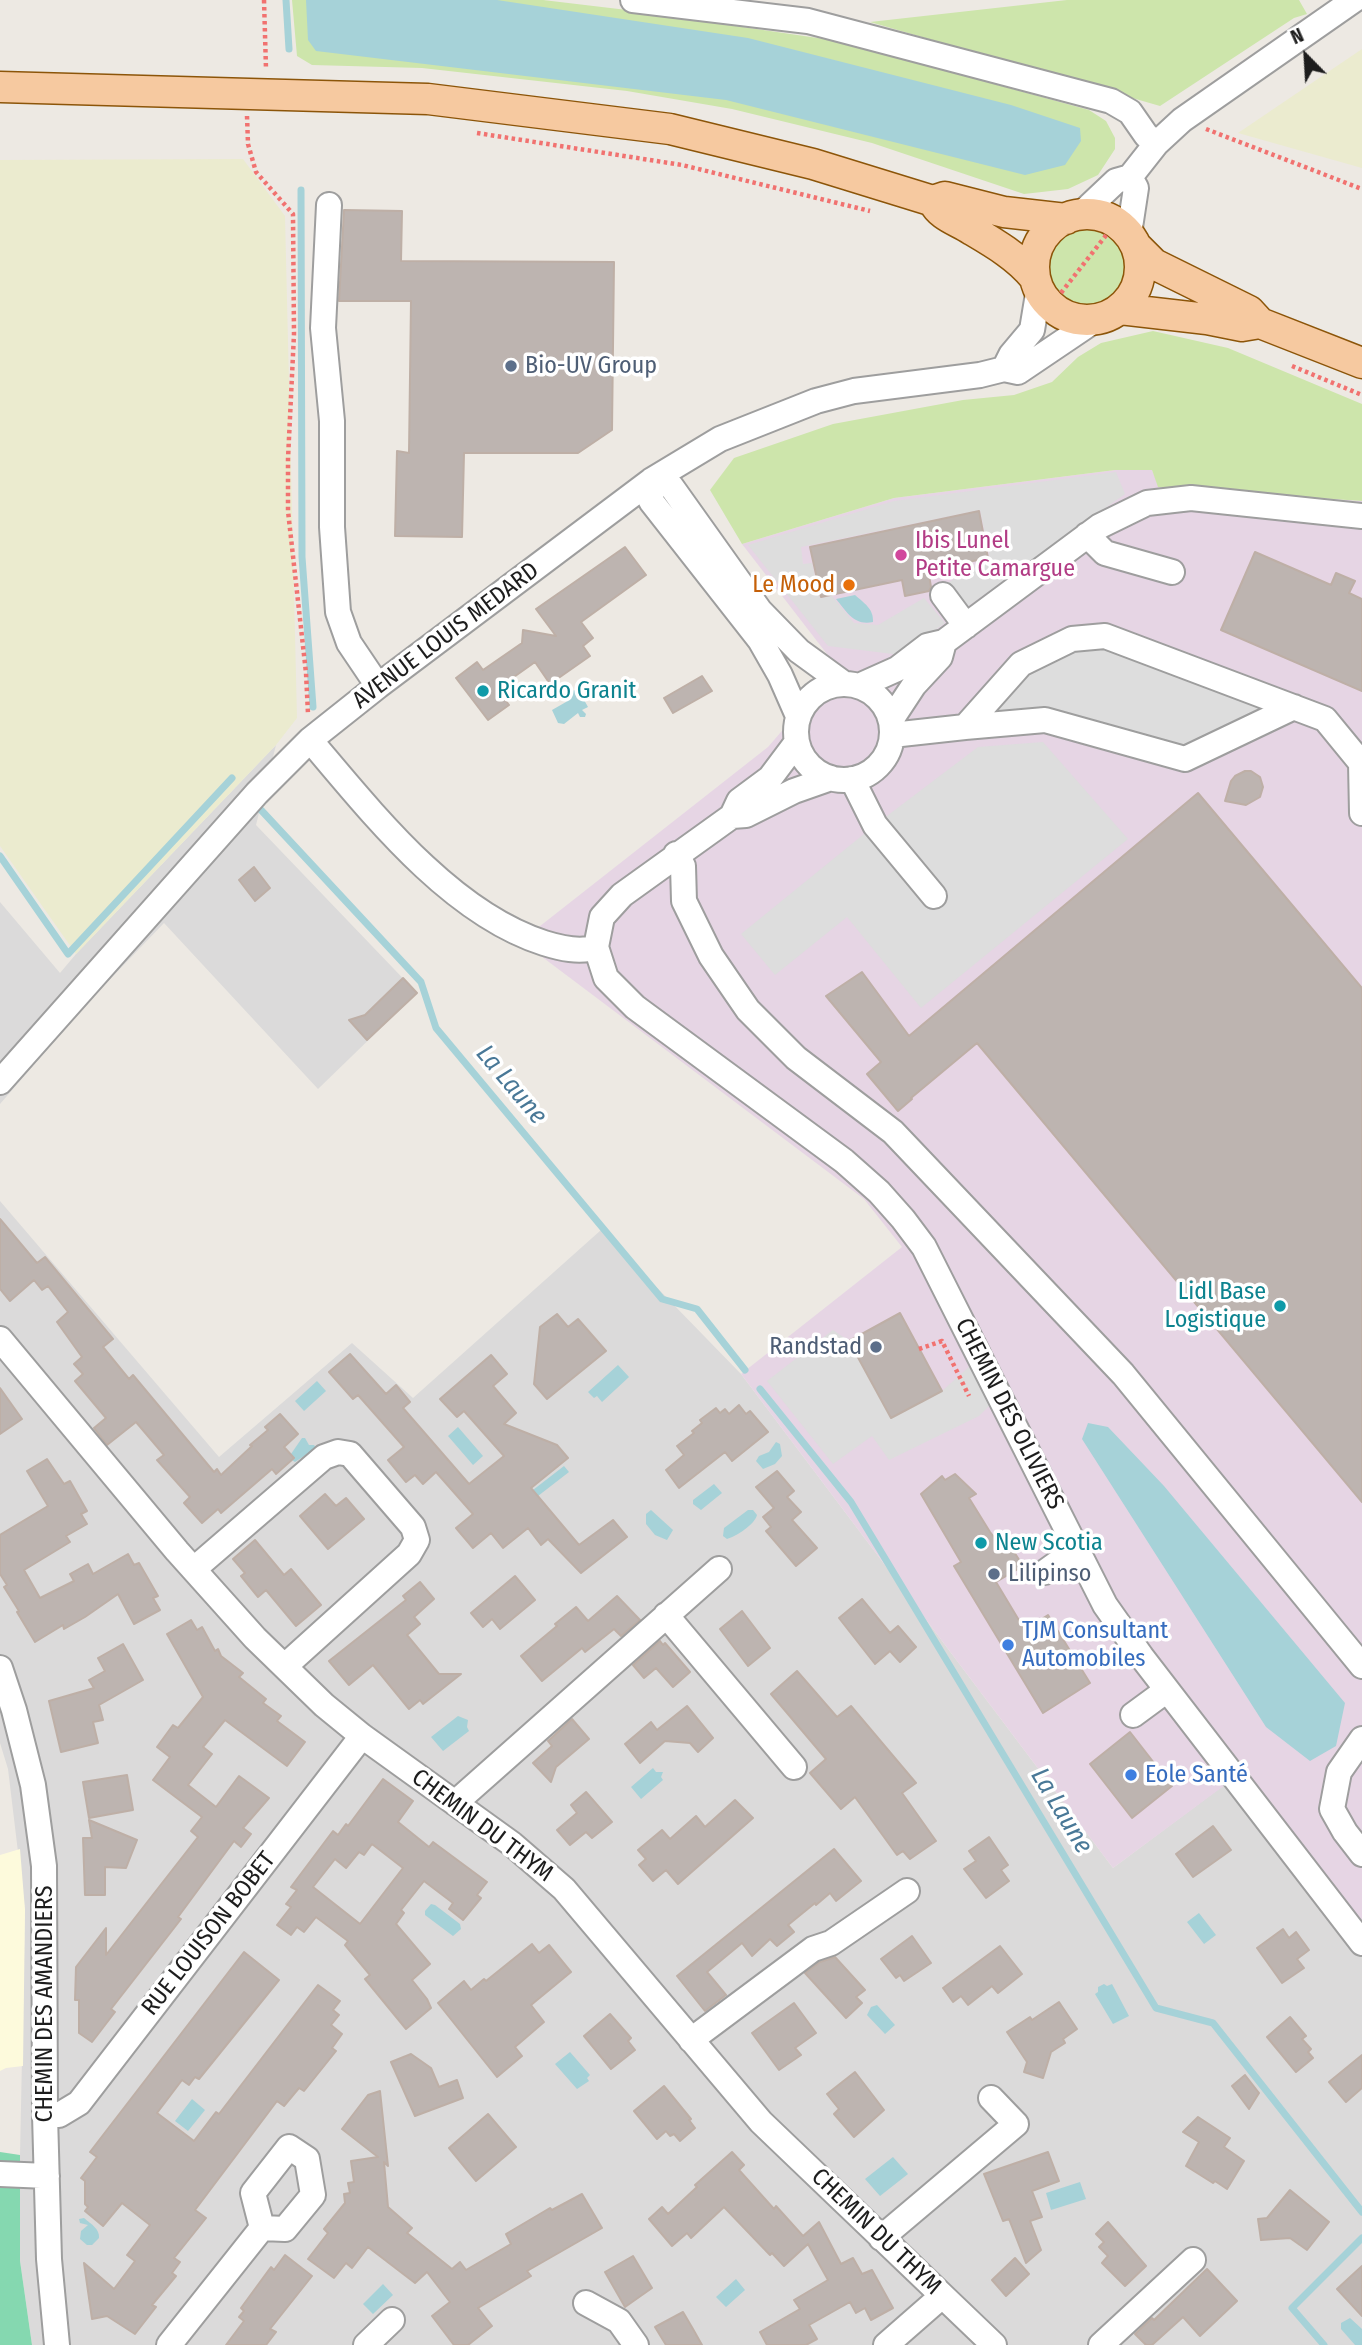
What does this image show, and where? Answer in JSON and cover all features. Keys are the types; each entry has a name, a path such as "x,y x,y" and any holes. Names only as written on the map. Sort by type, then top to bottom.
{"main road":[{"path":"0,87 263,104 428,99 670,129 813,164 933,201 945,197 1004,212 1073,217 1094,215 1119,225 1140,260 1137,287 1108,314"},
{"path":"933,201 939,212 1018,260 1043,287"},
{"path":"1073,217 1045,235 1034,261 1055,310 1081,320 1108,314 1207,319 1242,326 1261,323"},
{"path":"1125,237 1154,264 1249,311 1261,323 1362,363"}],"street":[{"path":"633,0 807,21 1111,101 1130,112 1156,144"},
{"path":"1073,217 1116,181 1130,177 1156,144 1182,120 1354,0"},
{"path":"1125,237 1136,188 1130,177"},
{"path":"329,205 323,328 332,421 332,527 338,612 349,643 378,686"},
{"path":"1004,369 1032,330 1043,287"},
{"name":"AVENUE LOUIS MEDARD","path":"0,1082 257,793 310,740 652,480 720,439 816,401 853,391 980,375 1004,369 1018,372 1108,314"},
{"path":"798,716 761,640 651,501 652,480 671,486 760,611 799,651 851,685 879,699 891,728"},
{"path":"934,896 841,779 819,773 801,754 797,742 798,716 805,703 816,693 828,686 851,685 897,669 928,646 944,642 1100,526 1147,503 1191,498 1362,516"},
{"path":"1087,535 1105,553 1172,572"},
{"path":"943,595 965,626"},
{"path":"965,727 1021,664 1072,639 1105,636 1325,719 1361,763 1362,813"},
{"path":"310,740 383,827 465,902 517,934 556,947 587,950 596,947 603,917 622,895 732,816 746,815 794,791 867,774 880,765 888,751 891,728 914,685 940,657 944,642"},
{"path":"891,728 965,727 1045,720 1185,759 1294,707"},
{"path":"732,816 739,801 770,778 797,742"},
{"path":"676,854 683,866 684,901 711,956 748,1010 796,1058 893,1132 1124,1374 1362,1665"},
{"name":"CHEMIN DES OLIVIERS","path":"596,947 606,978 635,1007 844,1161 903,1219 930,1259 1105,1605 1362,1943"},
{"name":"CHEMIN DU THYM","path":"0,1339 89,1448 255,1638 362,1736 512,1844 564,1889 761,2122 994,2345"},
{"path":"194,1569 324,1457 338,1451 349,1454 413,1527 417,1540 409,1554 285,1666"},
{"path":"1045,1572 1077,1549"},
{"path":"455,1803 719,1569"},
{"path":"666,1615 794,1767"},
{"name":"CHEMIN DES AMANDIERS","path":"0,1668 33,1785 44,1866 45,2115 49,2259 57,2345"},
{"path":"1133,1715 1167,1690"},
{"name":"RUE LOUISON BOBET","path":"45,2115 60,2115 79,2103 362,1736"},
{"path":"1362,1739 1339,1772 1332,1809 1362,1854"},
{"path":"691,2040 813,1949 818,1938 896,1890"},
{"path":"881,2238 1016,2124 991,2098"},
{"path":"0,2174 47,2176"},
{"path":"169,2345 262,2228"},
{"path":"1101,2345 1193,2260"},
{"path":"886,2345 942,2296"},
{"path":"586,2303 619,2321 636,2345"},
{"path":"366,2345 392,2319"}],"path":[{"path":"264,0 263,104 247,115 248,144 257,172 293,214 294,334 288,511 306,673 310,740"},
{"path":"1182,120 1362,188"},
{"path":"466,132 682,165 880,213"},
{"path":"1043,287 1125,237"},
{"path":"1291,365 1362,395"},
{"path":"919,1349 942,1341 969,1396"}],"shaded area":[{"path":"1115,470 1152,470 1159,487 1362,501 1362,1922 1244,1771 1113,1868 741,1374 902,1247 864,1199 521,941 768,747 837,667 742,544 894,498"},
{"path":"1116,472 1125,494 963,610 944,585 990,558 980,510 801,547 803,564 812,563 820,598 832,596 854,623 878,625 924,598 945,623 901,655 828,646 748,545 894,501"},
{"path":"1105,636 1294,707 1185,759 1045,720 965,727 1021,664"},
{"path":"1043,742 1128,839 921,1008 847,917 775,975 741,934 875,825 978,747"},
{"path":"276,745 256,825 417,993 318,1089 164,923 91,999 0,1104 0,902 60,973"},
{"path":"0,1201 219,1457 352,1343 413,1398 601,1230 741,1374 1113,1868 1244,1770 1362,1922 1362,2345 32,2345 20,2261 19,2205 25,1910 8,1769 0,1743"},
{"path":"833,1330 849,1341 891,1418 942,1391 970,1366 990,1405 979,1416 889,1460 872,1436 833,1464 767,1381"},
{"path":"20,1849 25,1910 23,2066 0,2071 0,1855"}],"green space":[{"path":"292,0 543,0 838,41 1089,110 1106,121 1115,138 1115,149 1098,175 1068,189 1024,194 872,143 732,109 627,91 422,68 312,65 297,56"},
{"path":"1067,0 1299,0 1307,14 1294,18 1160,106 870,22"},
{"path":"1362,49 1362,168 1238,133"},
{"path":"243,159 285,216 297,718 276,745 76,954 0,846 0,160"},
{"path":"1085,223 1101,226 1115,235 1124,249 1127,265 1124,281 1115,295 1101,304 1085,307 1069,304 1055,295 1046,281 1043,265 1046,249 1055,235 1069,226"},
{"path":"1153,331 1228,348 1362,404 1362,501 1158,487 1152,470 1115,470 894,498 742,544 710,490 734,458 833,424 963,400 1014,395 1052,382 1078,357 1101,343"},
{"path":"0,2152 20,2155 20,2261 32,2345 0,2345"}],"water":[{"path":"306,0 497,0 748,38 1011,105 1080,128 1081,141 1065,165 1025,175 726,100 316,51 308,40"},
{"path":"855,595 870,610 873,622 856,620 836,599"},
{"path":"578,689 588,707 582,710 586,714 585,717 580,717 578,713 564,724 558,723 552,710 566,702 569,692"},
{"path":"618,1365 629,1377 602,1402 597,1396 594,1398 588,1392"},
{"path":"317,1381 326,1391 304,1411 295,1401"},
{"path":"1088,1423 1108,1427 1164,1486 1345,1703 1336,1746 1310,1761 1266,1727 1082,1439"},
{"path":"458,1427 483,1456 473,1465 448,1436"},
{"path":"302,1438 316,1448 295,1462 291,1454"},
{"path":"776,1442 780,1444 782,1456 775,1464 763,1469 756,1461 759,1456 769,1452"},
{"path":"564,1466 569,1472 538,1496 533,1490"},
{"path":"714,1484 722,1493 701,1510 693,1504 693,1500"},
{"path":"651,1510 673,1530 667,1540 655,1535 646,1524 646,1514"},
{"path":"748,1510 753,1510 757,1515 753,1522 727,1539 723,1536 724,1528"},
{"path":"458,1716 468,1720 469,1731 443,1751 431,1737"},
{"path":"653,1768 656,1772 663,1772 663,1780 641,1799 631,1787"},
{"path":"431,1904 460,1924 461,1929 453,1936 425,1915"},
{"path":"1199,1913 1216,1935 1204,1944 1187,1922"},
{"path":"1112,1984 1129,2016 1113,2024 1095,1994 1098,1987"},
{"path":"877,2005 895,2025 885,2034 867,2015 871,2007"},
{"path":"570,2052 590,2075 587,2078 589,2081 577,2089 555,2064"},
{"path":"192,2099 205,2110 188,2131 175,2121"},
{"path":"893,2157 908,2174 880,2196 865,2179"},
{"path":"1080,2182 1086,2199 1051,2210 1046,2193"},
{"path":"84,2218 99,2235 92,2245 87,2245 80,2239 81,2231 88,2225 80,2223 79,2219"},
{"path":"736,2279 745,2290 726,2307 716,2297"},
{"path":"383,2284 393,2295 373,2314 363,2304"},
{"path":"1350,2318 1362,2329 1362,2345 1355,2345 1341,2329 1341,2323"}],"building":[{"name":"Bio-UV Group","path":"344,210 402,211 401,261 614,262 612,430 578,453 464,453 462,537 395,536 397,451 409,453 411,301 339,301"},
{"name":"Ibis Lunel Petite Camargue","path":"979,511 988,558 928,570 931,587 929,591 905,596 902,580 821,597 810,547"},
{"path":"625,547 646,575 581,622 593,638 583,646 590,656 550,684 535,662 497,689 509,705 488,720 456,678 477,662 483,670 522,643 523,630 556,636 536,609"},
{"path":"1255,552 1331,585 1336,573 1355,581 1349,593 1362,599 1362,691 1221,630"},
{"path":"702,676 712,691 673,713 664,698"},
{"path":"1245,771 1251,771 1260,777 1263,787 1260,797 1246,805 1225,801 1231,781"},
{"name":"Lidl Base Logistique","path":"1198,793 1362,988 1362,1502 977,1043 898,1111 867,1074 881,1062 826,996 862,972 909,1036"},
{"path":"254,867 270,888 255,901 239,880"},
{"path":"403,978 417,993 367,1040 349,1020 365,1015"},
{"path":"0,1219 37,1263 45,1257 113,1339 103,1347 129,1379 133,1375 214,1472 217,1469 221,1475 268,1430 265,1427 280,1414 298,1434 284,1447 294,1458 276,1474 272,1469 221,1513 218,1509 202,1523 184,1503 190,1497 157,1460 164,1455 136,1422 107,1445 94,1428 106,1418 75,1381 83,1374 74,1364 82,1357 57,1322 68,1312 48,1286 42,1290 34,1280 10,1301 0,1289"},
{"path":"900,1313 942,1391 891,1418 849,1341"},
{"path":"557,1314 568,1327 578,1319 606,1351 547,1399 534,1384 540,1327"},
{"path":"350,1354 386,1394 396,1385 410,1402 403,1408 469,1484 504,1456 464,1411 457,1417 440,1399 491,1355 507,1374 493,1386 516,1413 504,1424 557,1445 568,1458 531,1488 579,1545 613,1520 627,1537 581,1573 548,1539 541,1545 528,1528 503,1548 491,1533 473,1548 456,1528 473,1514 436,1472 423,1484 415,1475 406,1482 388,1460 404,1447 358,1395 353,1399 329,1372"},
{"path":"0,1388 22,1419 0,1434"},
{"path":"739,1405 746,1414 750,1411 768,1432 732,1461 725,1452 679,1488 666,1470 684,1455 677,1446 694,1433 692,1431 702,1423 700,1420 716,1408 720,1413 725,1409 729,1414"},
{"path":"47,1459 64,1484 70,1481 87,1511 81,1514 87,1524 66,1536 70,1542 24,1570 40,1598 74,1581 70,1574 88,1564 93,1574 128,1554 134,1565 139,1563 158,1596 153,1598 160,1610 134,1624 118,1594 85,1617 64,1629 63,1625 35,1642 4,1587 7,1585 0,1574 0,1535 48,1506 27,1471"},
{"path":"777,1471 794,1491 787,1497 801,1512 792,1520 817,1548 796,1566 766,1531 771,1527 763,1517 774,1508 756,1487"},
{"path":"955,1474 976,1494 969,1498 990,1532 997,1541 1004,1536 1023,1566 996,1582 1023,1627 1048,1615 1090,1683 1043,1713 954,1566 961,1562 921,1494 942,1476 945,1480"},
{"path":"325,1494 336,1506 346,1498 364,1519 328,1549 300,1516"},
{"path":"255,1540 284,1575 291,1569 321,1605 296,1626 266,1590 258,1597 241,1576 245,1573 233,1559"},
{"path":"515,1576 535,1600 500,1629 492,1619 483,1627 471,1613"},
{"path":"420,1582 434,1599 414,1617 420,1624 407,1635 439,1674 461,1674 423,1704 420,1700 409,1709 373,1665 349,1685 329,1661 406,1600 403,1596"},
{"path":"617,1596 640,1620 621,1636 614,1629 585,1652 582,1648 542,1681 521,1656 576,1607 588,1621"},
{"path":"862,1599 890,1633 898,1626 916,1647 900,1662 890,1651 875,1664 839,1618"},
{"path":"742,1611 770,1648 748,1666 720,1629"},
{"path":"191,1620 197,1630 202,1627 215,1651 218,1649 221,1656 243,1673 239,1677 266,1699 263,1703 281,1716 277,1721 305,1742 287,1766 225,1720 203,1747 212,1754 188,1785 216,1807 239,1776 269,1798 243,1828 251,1834 241,1847 234,1841 178,1917 181,1919 111,2009 115,2012 92,2042 79,2033 79,2000 75,2000 76,1967 106,1928 106,1955 198,1837 191,1831 202,1817 153,1780 170,1757 157,1747 173,1725 178,1728 203,1697 167,1634"},
{"path":"660,1641 663,1645 665,1643 690,1672 673,1687 656,1668 644,1678 633,1665"},
{"path":"123,1644 143,1680 99,1705 103,1720 93,1722 98,1743 61,1752 49,1701 94,1688 89,1680 105,1671 98,1658"},
{"path":"797,1671 837,1717 851,1706 916,1783 902,1793 936,1841 910,1859 903,1851 897,1855 855,1797 841,1809 810,1773 826,1759 771,1694"},
{"path":"687,1706 713,1738 698,1752 690,1743 665,1741 640,1763 625,1744 651,1722 657,1730"},
{"path":"572,1719 589,1739 556,1767 551,1782 533,1763 552,1746 548,1741"},
{"name":"Eole Santé","path":"1130,1732 1172,1786 1132,1818 1090,1764"},
{"path":"127,1775 133,1810 89,1818 83,1782"},
{"path":"383,1779 413,1801 398,1822 429,1847 433,1842 487,1882 477,1895 481,1898 463,1920 449,1909 453,1903 424,1881 401,1910 404,1913 396,1924 430,1964 412,1980 431,2008 406,2029 365,1979 370,1975 345,1945 348,1941 316,1917 304,1932 297,1927 291,1935 277,1925 291,1907 286,1904 297,1890 291,1887 333,1831 338,1835 346,1824 348,1826","holes":["372,1844 403,1868 360,1924 313,1887 335,1859 346,1868 359,1852 364,1855"]},
{"path":"586,1792 612,1822 592,1838 586,1832 570,1845 557,1830 577,1813 571,1805"},
{"path":"735,1800 753,1818 678,1884 666,1870 653,1881 639,1865 646,1859 638,1850 662,1830 670,1839 696,1816 705,1827"},
{"path":"89,1820 137,1840 126,1868 105,1867 105,1895 85,1895 83,1838 92,1838"},
{"path":"1213,1826 1231,1850 1193,1877 1176,1854"},
{"path":"989,1837 1008,1865 1001,1870 1009,1881 986,1898 964,1869 976,1861 969,1851"},
{"path":"834,1849 861,1881 836,1901 830,1893 816,1905 815,1903 788,1925 794,1932 777,1946 770,1939 752,1956 742,1943 707,1972 726,1995 705,2011 677,1976"},
{"path":"1283,1929 1289,1938 1296,1932 1309,1950 1297,1959 1304,1968 1282,1983 1257,1948"},
{"path":"912,1936 931,1963 904,1981 900,1975 896,1978 881,1959"},
{"path":"532,1944 539,1953 549,1945 571,1972 531,2005 544,2022 515,2047 522,2056 497,2077 438,2003 464,1981 471,1990 484,1979 486,1981"},
{"path":"1000,1946 1022,1974 998,1993 992,1986 968,2005 961,1996 953,2002 943,1988"},
{"path":"244,1952 279,1980 199,2079 195,2077 189,2085 182,2080 157,2113 194,2141 216,2112 219,2114 318,1985 340,2001 333,2010 339,2015 331,2025 342,2034 332,2048 336,2051 304,2091 299,2088 284,2106 277,2101 195,2210 206,2218 174,2258 180,2262 172,2273 176,2276 152,2305 156,2307 135,2334 107,2316 92,2319 84,2263 114,2289 135,2261 127,2255 150,2225 122,2203 103,2226 85,2211 88,2207 85,2204 85,2181 81,2178 97,2157 90,2152"},
{"path":"835,1957 865,1990 856,1997 862,2003 846,2018 805,1973 820,1962"},
{"path":"1059,2002 1077,2029 1063,2039 1065,2043 1051,2052 1043,2078 1024,2072 1027,2062 1007,2032"},
{"path":"794,2003 816,2033 795,2048 801,2055 779,2070 752,2033"},
{"path":"610,2014 631,2038 628,2041 635,2050 611,2069 584,2036"},
{"path":"1290,2017 1306,2036 1302,2039 1311,2049 1308,2052 1313,2058 1296,2072 1267,2037"},
{"path":"411,2054 431,2068 439,2087 457,2080 463,2098 415,2116 391,2062"},
{"path":"1362,2055 1362,2088 1346,2102 1329,2082"},
{"path":"855,2072 884,2110 854,2137 834,2114 839,2109 827,2094"},
{"path":"1245,2075 1259,2093 1249,2109 1232,2086"},
{"path":"664,2086 691,2119 689,2120 695,2128 680,2141 674,2134 670,2136 666,2131 657,2139 634,2111"},
{"path":"380,2091 388,2166 384,2162 388,2207 412,2228 407,2233 452,2269 460,2262 466,2270 511,2244 506,2234 550,2208 552,2210 582,2194 602,2228 527,2271 531,2276 478,2308 492,2326 468,2345 454,2345 432,2316 450,2302 427,2272 415,2283 368,2247 352,2268 346,2263 334,2278 308,2259 328,2233 324,2229 345,2203 344,2194 350,2193 348,2183 354,2182 351,2161 378,2157 342,2129 368,2095"},
{"path":"488,2114 516,2147 476,2181 449,2148"},
{"path":"1198,2117 1230,2138 1224,2147 1244,2161 1227,2189 1186,2166 1199,2142 1183,2132"},
{"path":"732,2152 744,2165 739,2170 803,2236 819,2222 841,2264 853,2258 862,2274 872,2270 893,2308 871,2320 865,2308 856,2313 850,2302 809,2325 817,2339 806,2345 767,2345 760,2332 800,2309 794,2300 828,2280 808,2244 784,2266 724,2207 691,2238 687,2233 672,2246 649,2219 662,2207 668,2214"},
{"path":"1048,2152 1059,2181 1032,2191 1042,2217 1030,2221 1041,2250 1026,2263 1009,2219 1003,2221 984,2174"},
{"path":"1290,2190 1329,2222 1307,2250 1290,2238 1261,2240 1258,2219 1267,2218"},
{"path":"1108,2222 1146,2266 1125,2286 1102,2263 1108,2256 1099,2247 1104,2242 1096,2234"},
{"path":"285,2255 312,2276 270,2329 276,2332 266,2345 226,2345 244,2321 239,2317 244,2311 241,2308 271,2267 274,2270"},
{"path":"633,2256 652,2288 625,2307 605,2272"},
{"path":"1015,2258 1029,2274 1006,2296 992,2280"},
{"path":"1362,2266 1362,2316 1337,2289"},
{"path":"1207,2269 1237,2301 1200,2336 1183,2317 1152,2345 1146,2345 1135,2334 1152,2318 1154,2320"},
{"path":"683,2312 702,2345 666,2345 655,2327"}],"waterway":[{"path":"286,0 289,49"},
{"path":"301,190 302,557 313,707"},
{"name":"La Laune","path":"0,856 68,954 232,778"},
{"name":"La Laune","path":"261,810 421,982 436,1028 662,1299 697,1309 745,1370"},
{"name":"La Laune","path":"760,1389 851,1502 1156,2008 1213,2023 1362,2212"},
{"name":"La Laune","path":"1324,2345 1292,2308 1362,2238"}],"place":[{"name":"Bio-UV Group","path":"511,366"},
{"name":"Ibis Lunel Petite Camargue","path":"901,555"},
{"name":"Le Mood","path":"849,585"},
{"name":"Ricardo Granit","path":"483,691"},
{"name":"Lidl Base Logistique","path":"1280,1306"},
{"name":"Randstad","path":"876,1347"},
{"name":"New Scotia","path":"981,1543"},
{"name":"Lilipinso","path":"994,1574"},
{"name":"TJM Consultant Automobiles","path":"1008,1645"},
{"name":"Eole Santé","path":"1131,1775"}]}
